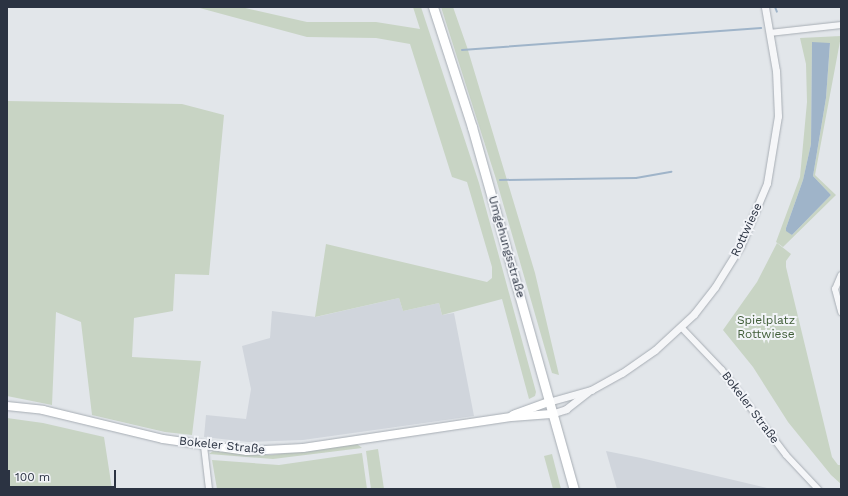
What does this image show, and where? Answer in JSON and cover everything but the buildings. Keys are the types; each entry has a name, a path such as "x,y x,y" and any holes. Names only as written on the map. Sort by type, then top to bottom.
{"main road":[{"name":"Umgehungsstraße","path":"433,7 472,127 548,402 574,489"},
{"name":"Bokeler Straße","path":"511,417 548,402"},
{"name":"Bokeler Straße","path":"7,406 43,410 156,438 247,451 303,448 511,417 552,414"}],"street":[{"name":"Rottwiese","path":"552,414 566,409 591,390 647,356 681,327 705,300 734,258 752,224 767,183 778,116 778,86 765,7"},
{"path":"770,33 841,25"},
{"path":"841,274 835,289 841,312"},
{"name":"Bokeler Straße","path":"681,327 722,370 786,455 818,489"},
{"name":"Rottwiese","path":"548,402 591,390"},
{"path":"204,446 209,489"}],"shaded area":[{"path":"399,298 403,311 439,303 442,315 454,313 474,416 303,440 248,442 204,437 206,415 246,419 251,389 242,346 270,338 272,311 316,317"},
{"path":"606,451 641,458 771,489 617,489"}],"green space":[{"path":"196,7 241,7 307,22 376,22 420,29 413,7 421,7 479,183 536,392 535,396 529,399 502,299 442,315 439,303 403,311 399,298 315,317 326,244 487,282 492,278 492,267 467,182 452,177 410,44 376,38 307,37"},
{"path":"441,7 453,7 467,47 535,273 559,375 552,373 496,179"},
{"path":"841,36 815,175 836,195 783,247 776,242 800,177 807,102 806,64 800,38","holes":["812,43 830,43 826,98 813,176 831,195 792,235 786,228 803,180 811,144"]},
{"path":"7,101 182,104 224,115 209,275 175,274 173,311 134,318 132,357 201,361 192,435 165,432 92,415 81,322 56,312 52,405 7,396"},
{"name":"Spielplatz Rottwiese","path":"777,243 791,254 786,261 786,267 832,457 838,465 841,465 841,484 831,475 788,422 753,367 723,330 757,282"},
{"path":"7,418 43,423 104,437 112,489 7,489"},
{"path":"357,444 362,448 273,459 209,454 213,451 271,455"},
{"path":"378,449 384,489 371,489 366,451"},
{"path":"362,453 367,489 217,489 212,460 279,465"},
{"path":"552,454 561,489 553,489 544,456"}],"water":[{"path":"812,42 830,43 826,98 813,176 831,195 792,235 786,231 786,228 803,180 811,144"}],"waterway":[{"path":"775,7 777,12"},
{"path":"462,50 761,28"},
{"path":"500,180 636,178 671,172"}]}
